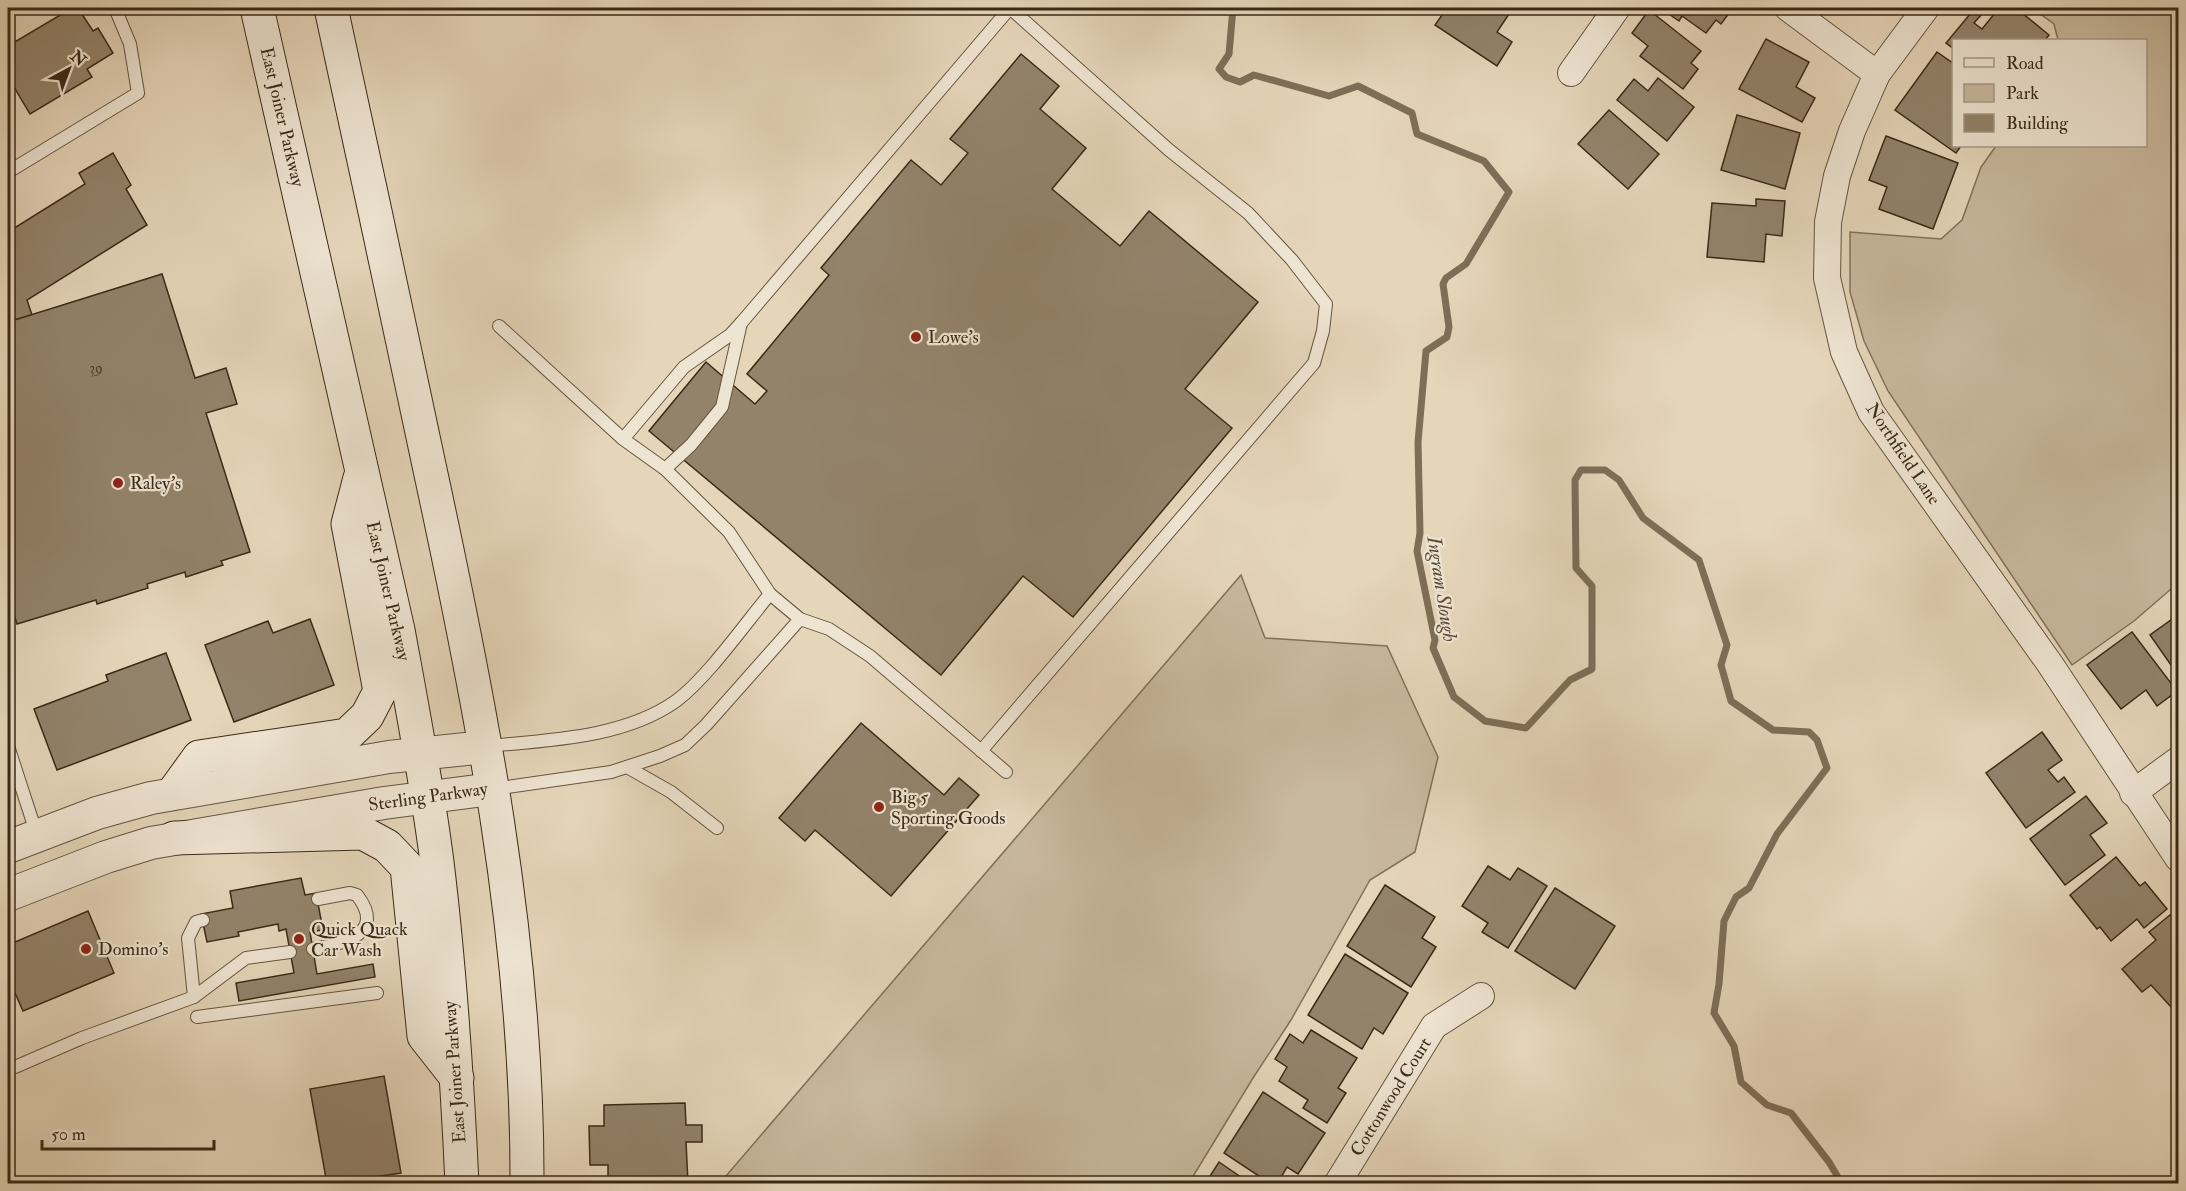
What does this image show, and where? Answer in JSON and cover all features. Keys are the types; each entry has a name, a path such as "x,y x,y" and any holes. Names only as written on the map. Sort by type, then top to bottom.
{"main road":[{"name":"East Joiner Parkway","path":"257,8 398,630 420,754 444,926 457,1078 462,1184"},
{"path":"331,8 461,613 486,747 507,888 520,1029 526,1184"},
{"path":"173,793 199,757 347,735 367,716 380,692 348,524 362,474"},
{"path":"174,838 363,834 387,846 407,867 424,1036 457,1078"}],"street":[{"path":"1571,73 1617,8"},
{"path":"1788,8 1877,74"},
{"name":"Northfield Lane","path":"1926,8 1877,74 1852,130 1837,176 1828,222 1827,278 1845,352 1871,412 2049,664 2178,858"},
{"path":"8,847 97,813 173,793 420,754 486,747"},
{"path":"2133,793 2178,760"},
{"name":"Sterling Parkway","path":"8,895 106,857 174,838 427,797 492,789"},
{"name":"Cottonwood Court","path":"1337,1184 1434,1026 1480,996"}],"lane":[{"path":"8,172 138,93 129,44 115,8"},
{"path":"623,438 684,367 730,335 742,322 1010,8 1169,150 1248,213 1292,260 1326,304 1323,332 1314,363 981,751"},
{"path":"665,469 691,445 722,406 742,322"},
{"path":"499,326 623,438 665,469 729,532 770,594 800,618 829,629 870,656 1006,772"},
{"path":"486,747 598,732 641,719 676,700 701,676 770,594"},
{"name":"Sterling Parkway","path":"492,789 611,772 685,745 706,725 800,618"},
{"path":"8,746 37,836"},
{"path":"627,767 671,792 717,828"},
{"path":"313,949 342,944 357,937 365,927 367,914 357,895 350,893 318,899"},
{"path":"194,997 188,938 196,922 203,920"},
{"path":"8,1070 82,1038 194,997 246,958 290,952"},
{"path":"197,1017 377,993"}],"green space":[{"path":"2032,8 2178,8 2178,583 2134,621 2072,665 1888,391 1864,341 1850,292 1850,232 1941,239 1962,220 1981,167 1995,147 2147,147 2147,39 2058,39 2054,24"},
{"path":"1241,575 1265,638 1387,646 1438,757 1415,852 1370,880 1291,1020 1189,1183 720,1183"}],"building":[{"path":"72,8 78,8 93,31 98,28 113,53 87,69 92,77 30,114 8,77 8,46"},
{"path":"1447,8 1513,8 1497,32 1512,42 1497,66 1435,25"},
{"path":"1660,8 1733,8 1721,24 1716,20 1706,33 1682,16 1679,21"},
{"path":"1975,8 1982,14 1974,23 1982,29 1995,13 1987,8 2016,8 2049,35 2046,39 1952,39 1952,48 1946,43"},
{"path":"1649,10 1701,51 1691,63 1698,69 1683,89 1640,56 1648,46 1632,33"},
{"path":"1766,39 1809,62 1796,87 1815,98 1802,122 1739,89"},
{"path":"1937,52 1952,63 1952,147 1960,147 1956,153 1895,110"},
{"path":"1021,54 1059,86 1040,109 1086,148 1052,189 1120,246 1149,211 1258,302 1185,389 1232,428 1073,617 1023,576 941,675 649,431 706,362 755,404 767,391 747,374 829,275 821,268 911,160 941,185 968,153 950,139"},
{"path":"1658,78 1694,107 1667,141 1617,100 1634,79 1648,91"},
{"path":"1609,110 1659,154 1628,189 1578,144"},
{"path":"1737,115 1800,133 1785,189 1721,170"},
{"path":"1886,136 1958,163 1933,229 1879,209 1887,187 1869,180"},
{"path":"113,153 131,185 126,189 147,225 27,300 32,315 8,322 8,232 85,184 79,173"},
{"path":"1756,199 1785,201 1782,236 1766,234 1764,262 1707,257 1712,203 1756,206"},
{"name":"Raley's","path":"162,274 195,378 226,368 237,404 206,413 250,552 221,561 223,565 186,577 185,572 147,584 148,588 97,604 96,600 17,624 8,596 8,322"},
{"path":"2178,615 2178,675 2150,635"},
{"path":"310,619 334,685 234,722 205,645 268,621 273,633"},
{"path":"2132,632 2177,691 2157,706 2146,690 2121,709 2087,665"},
{"path":"166,653 191,720 57,770 34,709 108,681 106,675"},
{"name":"Big 5 Sporting Goods","path":"861,723 944,795 959,778 979,795 891,896 815,830 805,841 779,818"},
{"path":"2042,732 2062,760 2048,770 2058,782 2064,777 2075,792 2026,828 1986,773"},
{"path":"2086,796 2107,823 2090,835 2105,855 2065,885 2030,839"},
{"path":"2116,857 2140,886 2145,882 2167,909 2144,928 2137,919 2111,941 2100,927 2097,929 2070,895"},
{"path":"1488,866 1510,880 1518,868 1547,886 1508,948 1482,932 1488,923 1462,906"},
{"name":"Quick Quack Car Wash","path":"301,878 305,895 316,893 323,930 310,932 317,974 373,964 375,977 239,1001 236,983 294,973 286,929 279,931 278,924 238,932 239,936 207,942 201,914 233,908 230,891"},
{"path":"1385,885 1435,917 1422,938 1436,947 1411,987 1347,946"},
{"path":"1555,888 1615,926 1575,989 1515,951"},
{"path":"88,911 114,973 23,1011 8,977 8,945"},
{"path":"2170,915 2178,925 2178,1001 2171,1007 2151,985 2142,992 2122,969 2156,940 2149,932"},
{"path":"1345,954 1408,993 1383,1034 1374,1028 1362,1049 1308,1015"},
{"path":"1311,1030 1357,1058 1338,1088 1346,1093 1327,1123 1303,1108 1308,1100 1279,1081 1287,1067 1275,1059 1290,1034 1303,1043"},
{"path":"384,1076 401,1173 327,1184 310,1089"},
{"path":"1263,1092 1325,1133 1298,1174 1287,1167 1277,1184 1271,1184 1224,1153"},
{"path":"685,1103 686,1125 702,1125 702,1142 686,1142 688,1183 608,1184 608,1165 590,1165 589,1126 604,1126 604,1105"},
{"path":"1219,1162 1251,1184 1205,1184"}],"waterway":[{"name":"Ingram Slough","path":"1233,8 1229,54 1219,69 1226,77 1240,82 1254,75 1329,96 1358,86 1412,113 1417,134 1484,161 1509,192 1466,264 1446,278 1443,284 1449,327 1447,337 1426,351 1418,442 1420,533 1417,551 1435,640 1433,648 1454,697 1485,721 1526,728 1570,680 1592,669 1592,586 1576,568 1575,480 1581,470 1605,470 1619,480 1643,518 1699,560 1727,645 1721,665 1731,701 1773,730 1809,732 1817,740 1827,768 1777,834 1749,888 1736,897 1724,921 1719,984 1714,1013 1734,1046 1741,1082 1767,1105 1791,1113 1829,1162 1842,1184"}],"place":[{"name":"Lowe's","path":"916,337"},
{"name":"Raley's","path":"118,483"},
{"name":"Big 5 Sporting Goods","path":"879,807"},
{"name":"Quick Quack Car Wash","path":"299,939"},
{"name":"Domino's","path":"86,949"}]}
